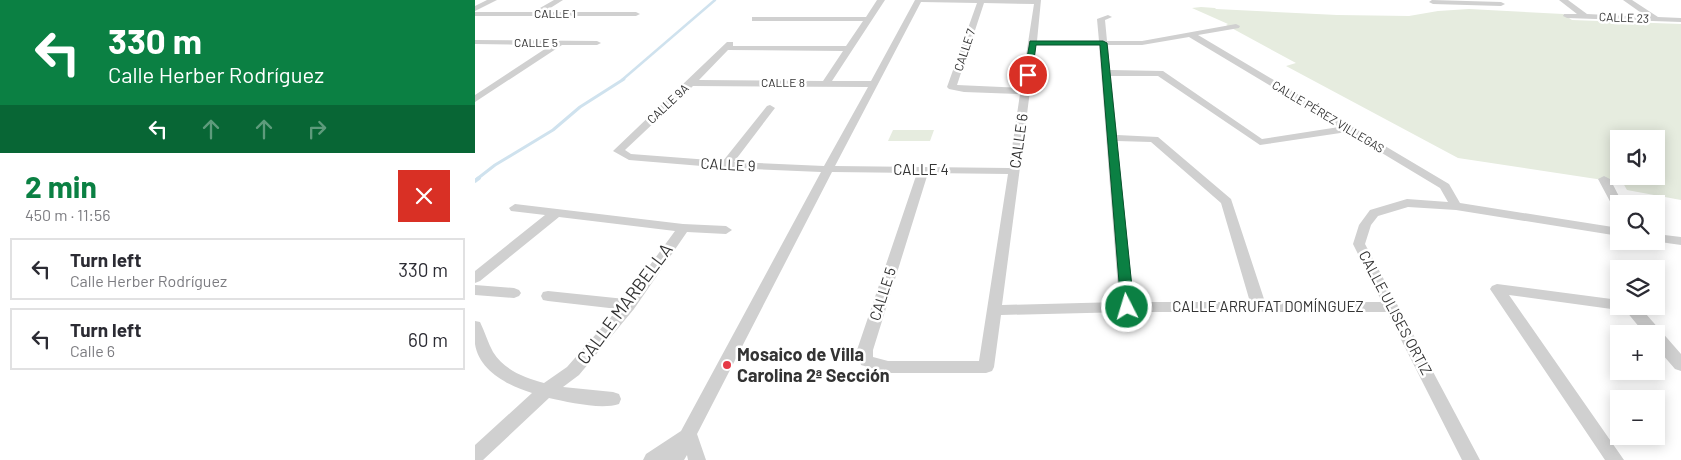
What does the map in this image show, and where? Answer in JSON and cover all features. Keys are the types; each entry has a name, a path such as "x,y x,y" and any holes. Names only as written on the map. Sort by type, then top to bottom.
{"street":[{"path":"475,9 493,0"},
{"path":"534,14 559,0"},
{"path":"825,84 881,0"},
{"path":"675,460 919,0"},
{"name":"CALLE 6","path":"919,0 1038,2 986,367"},
{"name":"CALLE 7","path":"981,0 952,87 1025,91"},
{"name":"CALLE 23","path":"1563,0 1584,16 1656,19"},
{"name":"CALLE 23","path":"1627,0 1656,19"},
{"path":"1434,3 1501,4"},
{"name":"CALLE 1","path":"475,14 636,14"},
{"path":"1567,16 1584,16"},
{"path":"1108,17 1101,19 1127,307"},
{"path":"755,19 868,19"},
{"path":"1656,19 1681,20"},
{"path":"1033,43 1141,43 1236,26"},
{"name":"CALLE PÉREZ VILLEGAS","path":"1192,35 1445,186 1456,206"},
{"name":"CALLE 5","path":"475,42 597,43"},
{"path":"475,49 486,42"},
{"path":"475,99 560,43"},
{"name":"CALLE 9A","path":"629,157 618,151 728,46 848,49"},
{"path":"1106,73 1160,73 1260,142 1347,129"},
{"name":"CALLE 8","path":"691,83 874,84"},
{"path":"726,166 770,108"},
{"path":"1112,138 1154,139 1227,202 1259,308"},
{"name":"CALLE 9","path":"629,157 726,166 828,169"},
{"name":"CALLE 4","path":"828,169 1014,171"},
{"name":"CALLE 5","path":"924,170 865,350 866,360 888,367 986,367"},
{"path":"1605,179 1613,195"},
{"name":"CALLE ULISES ORTIZ","path":"1471,460 1359,244 1365,225 1374,213 1407,203 1456,206 1610,231"},
{"path":"515,208 683,228 725,230"},
{"path":"475,278 556,213"},
{"name":"CALLE MARBELLA","path":"475,456 547,390 573,371 629,304 683,228"},
{"path":"1665,239 1681,241"},
{"path":"1610,304 1497,289 1615,460"},
{"path":"475,290 513,293"},
{"path":"548,296 629,304"},
{"name":"CALLE ARRUFAT DOMÍNGUEZ","path":"994,310 1127,307 1393,307"},
{"path":"1638,315 1646,325"},
{"path":"475,326 489,358 496,366 515,380 574,396 613,399"},
{"path":"1665,347 1681,365"},
{"path":"652,460 689,435"},
{"path":"689,435 697,460"}],"shaded area":[{"path":"1192,8 1337,15 1409,16 1438,11 1469,9 1563,14 1572,20 1681,24 1681,200 1665,197 1665,195 1627,190 1624,185 1665,185 1665,130 1610,130 1610,181 1458,158 1286,66 1296,63 1226,25 1228,24"},
{"path":"893,130 934,130 930,141 888,141"}],"waterway":[{"path":"622,80 715,0"},
{"path":"477,179 495,165 553,130 580,107 624,79"},
{"path":"475,181 479,178"}],"place":[{"name":"Mosaico de Villa Carolina 2ª Sección","path":"727,365"}],"route":[{"path":"1028,75 1033,43 1103,43 1127,307"}]}
